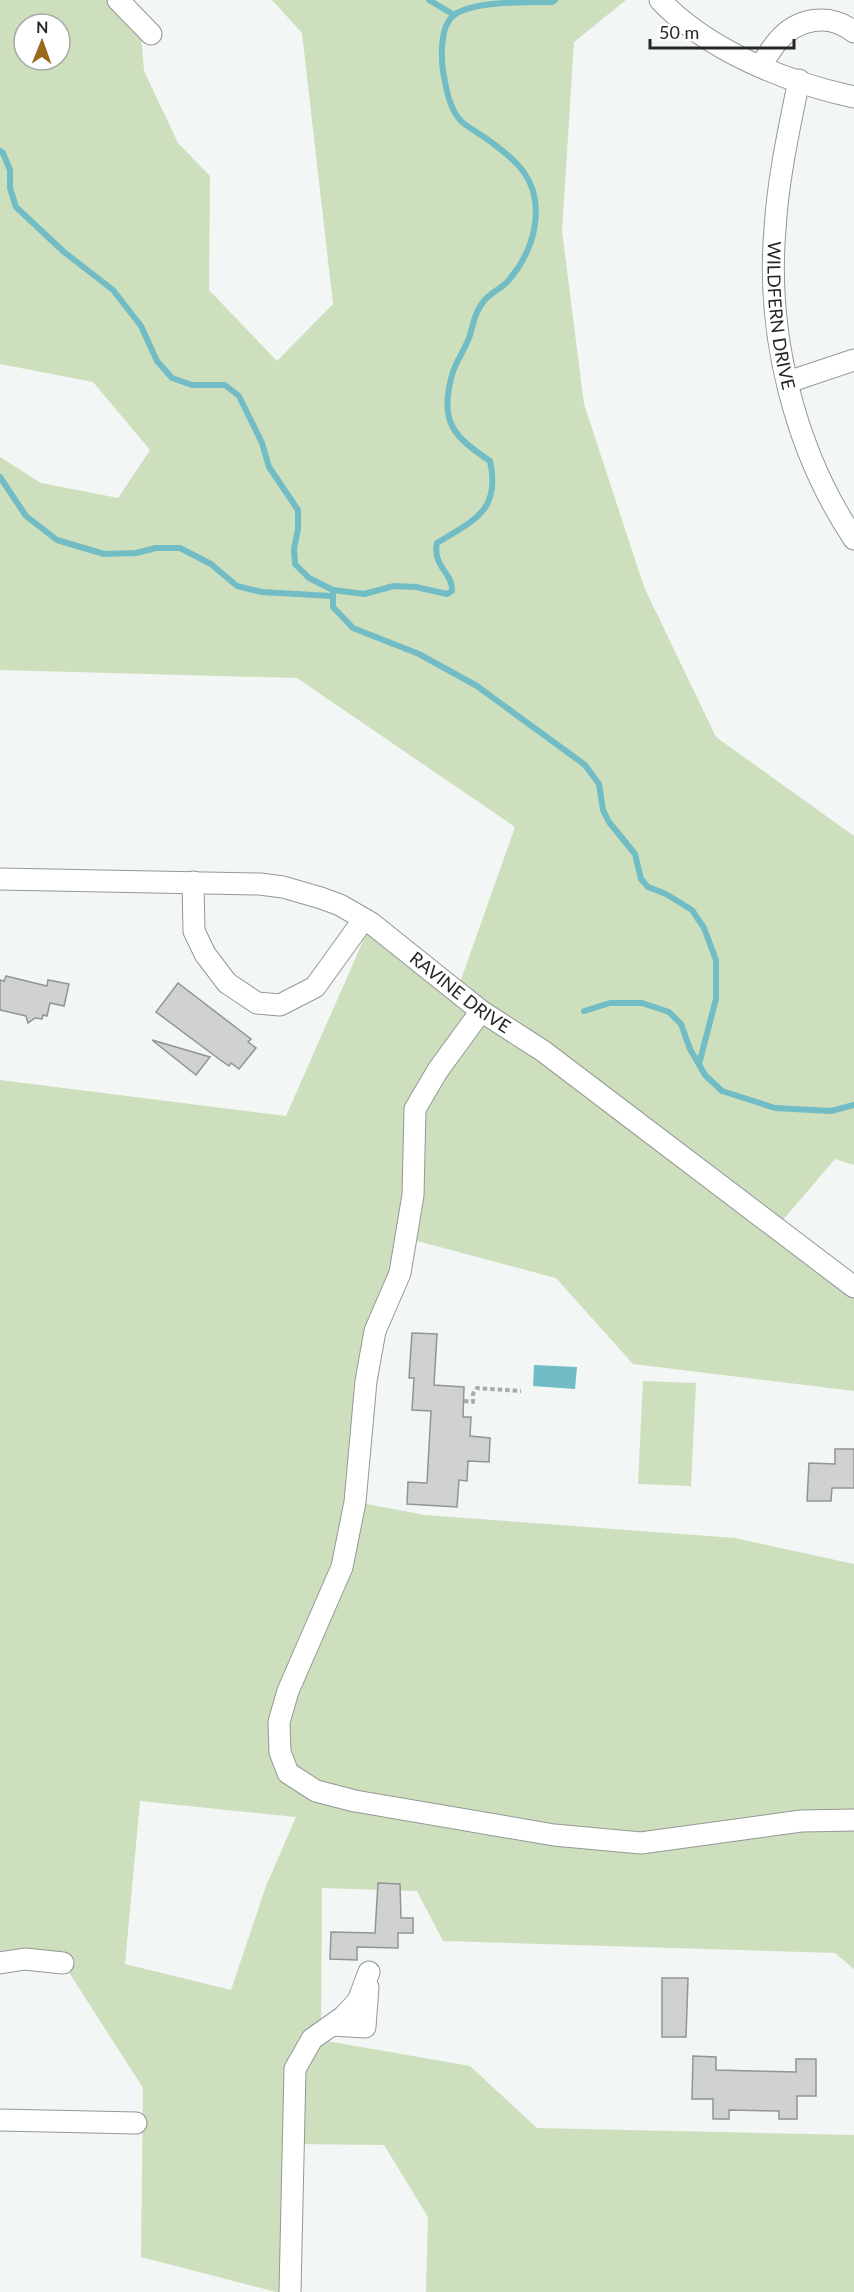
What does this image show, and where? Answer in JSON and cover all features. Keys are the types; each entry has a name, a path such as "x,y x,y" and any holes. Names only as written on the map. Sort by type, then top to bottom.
{"street":[{"path":"118,0 151,34"},
{"path":"660,0 689,27 704,37 760,66 845,95 854,110"},
{"path":"760,66 778,40 795,27 819,18 846,25 854,33"},
{"name":"WILDFERN DRIVE","path":"799,80 783,160 774,230 774,289 780,344 794,408 815,466 844,525 854,539"},
{"path":"788,382 854,360"},
{"name":"RAVINE DRIVE","path":"0,879 260,884 283,887 321,898 364,919 481,1011 543,1051 854,1287"},
{"path":"193,882 194,931 205,954 227,983 257,1003 280,1005 315,987 364,919"},
{"path":"481,1011 438,1070 415,1109 413,1195 400,1273 375,1331 366,1381 355,1502 342,1567 288,1691 279,1722 280,1752 288,1773 316,1791 355,1800 554,1835 641,1843 801,1821 854,1820"},
{"path":"0,1963 25,1959 63,1963"},
{"path":"290,2292 295,2069 312,2039 332,2025"},
{"path":"0,2120 136,2123"}],"path":[{"path":"464,1401 473,1402 473,1394 477,1388 521,1390"}],"green space":[{"path":"0,0 118,0 140,22 144,71 178,143 210,176 209,290 277,361 333,304 302,33 272,0 626,0 574,42 562,231 584,404 644,587 716,737 854,836 854,1165 835,1159 776,1228 854,1287 854,1391 633,1364 556,1278 406,1238 375,1331 356,1502 425,1515 735,1538 854,1564 854,1969 835,1953 443,1941 417,1891 322,1888 321,2040 470,2066 537,2128 854,2135 854,2292 426,2292 428,2217 384,2145 293,2144 290,2292 276,2292 141,2257 143,2088 63,1963 0,1963 0,1080 286,1116 371,923 457,991 515,827 297,678 0,670 0,457 41,483 118,498 150,450 93,382 0,364","holes":["140,1801 296,1817 266,1886 231,1990 125,1964"]},
{"path":"643,1381 696,1383 691,1486 638,1484"}],"water":[{"path":"534,1365 577,1367 575,1389 533,1386"}],"building":[{"path":"6,976 47,986 48,980 69,984 64,1006 50,1003 47,1016 43,1015 42,1019 35,1018 28,1023 26,1016 0,1010 0,980 4,981"},
{"path":"178,983 251,1039 248,1042 256,1048 239,1069 231,1063 229,1066 156,1012"},
{"path":"152,1040 210,1057 196,1075"},
{"path":"412,1333 437,1334 434,1385 464,1387 463,1417 471,1417 470,1436 490,1438 489,1462 468,1461 467,1481 459,1480 457,1507 407,1504 408,1482 427,1483 431,1411 412,1410 414,1378 409,1378"},
{"path":"835,1449 854,1449 854,1488 832,1488 831,1501 807,1501 809,1463 835,1464"},
{"path":"378,1883 400,1884 401,1918 413,1918 413,1933 398,1933 398,1948 357,1947 357,1960 330,1959 331,1932 375,1933"},
{"path":"662,1978 688,1978 686,2037 662,2037"},
{"path":"693,2056 716,2057 716,2070 796,2072 796,2059 816,2059 816,2096 797,2096 797,2119 779,2119 779,2111 729,2110 729,2119 713,2119 713,2099 692,2099"}],"waterway":[{"path":"429,0 454,15"},
{"path":"333,590 364,594 394,586 416,587 447,594 452,591 451,585 437,558 437,543 473,520 488,503 492,492 490,461 467,444 452,426 447,405 448,391 453,370 469,338 478,309 486,298 508,281 526,254 534,232 536,209 530,183 516,163 457,116 449,98 443,71 442,41 449,20 463,10 487,5 555,0"},
{"path":"0,151 10,170 10,188 16,207 64,252 113,290 141,326 157,361 172,378 192,385 225,385 239,396 262,443 269,467 298,510 298,529 294,549 295,564 309,578 333,590 333,607 353,628 419,654 477,686 585,765 599,784 603,810 609,822 635,854 641,879 648,887 666,894 692,910 704,928 716,960 716,999 699,1064"},
{"path":"0,477 26,516 57,540 104,554 136,553 156,548 180,548 211,564 237,586 262,592 331,596"},
{"path":"584,1011 610,1003 642,1003 669,1012 681,1024 690,1049 705,1075 722,1091 775,1108 831,1111 854,1105"}]}
